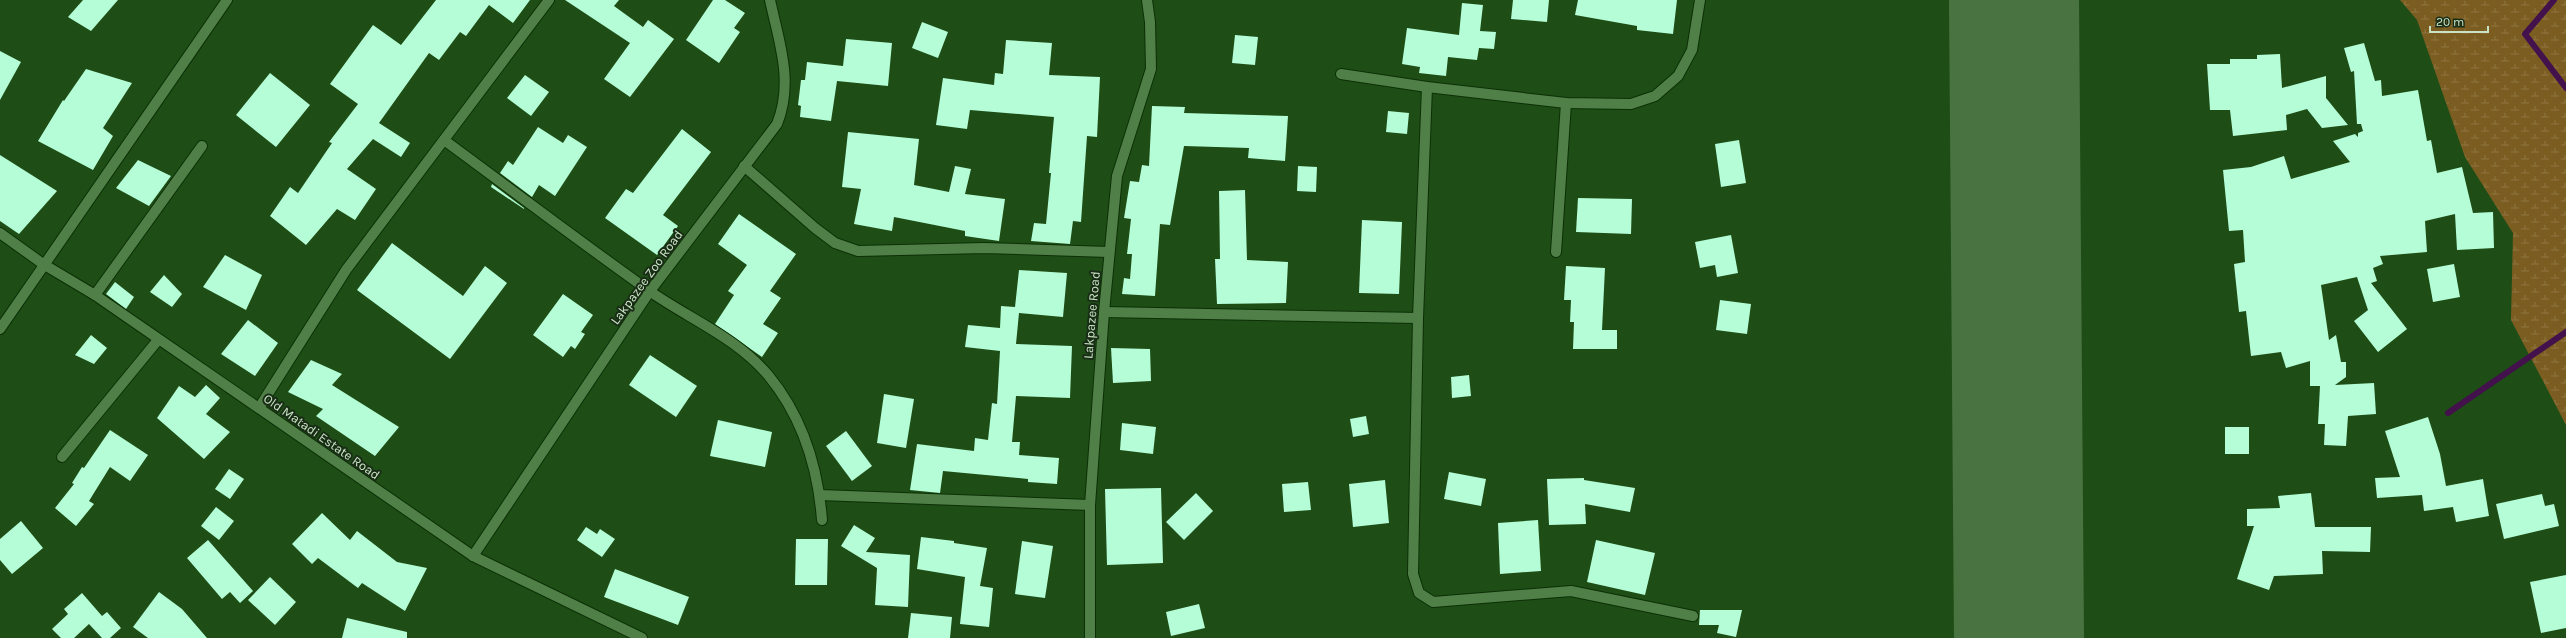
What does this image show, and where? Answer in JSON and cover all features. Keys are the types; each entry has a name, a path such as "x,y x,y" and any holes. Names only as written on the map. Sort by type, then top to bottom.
{"street":[{"path":"0,329 43,264 227,0"},
{"path":"259,408 346,270 549,0"},
{"name":"Lakpazee Zoo Road","path":"473,556 650,291 776,124 784,106 786,83 770,0"},
{"name":"Lakpazee Road","path":"1090,638 1090,505 1109,252 1117,176 1151,69 1150,22 1147,0"},
{"path":"1341,74 1427,87 1566,103 1631,104 1655,96 1678,76 1692,50 1700,0"},
{"path":"1427,87 1418,318 1413,574 1419,593 1433,602 1571,592 1693,616"},
{"path":"1556,252 1566,103"},
{"path":"444,140 650,291 718,332 746,353 769,376 786,401 810,448 820,495 822,520"},
{"path":"95,296 202,146"},
{"path":"744,166 815,228 835,243 858,251 984,248 1109,252"},
{"name":"Old Matadi Estate Road","path":"0,233 43,264 95,296 473,556 642,638"},
{"path":"1104,312 1418,318"},
{"path":"62,457 158,340"},
{"path":"820,495 1090,505"}],"green space":[{"path":"2400,0 2566,0 2566,425 2511,320 2513,233 2465,157 2417,20"}],"building":[{"path":"83,0 118,0 91,31 68,17"},
{"path":"436,0 530,0 513,23 489,5 466,36 460,32 439,60 429,53 379,123 410,143 401,157 373,139 347,169 376,189 355,220 337,209 306,245 270,216 290,187 298,193 332,143 329,142 358,104 330,84 373,25 401,45"},
{"path":"565,0 619,0 614,6 643,27 648,20 674,39 630,97 604,79 630,43"},
{"path":"713,0 725,0 745,13 734,28 740,32 719,63 686,40"},
{"path":"1513,0 1549,0 1547,22 1511,19"},
{"path":"1578,0 1677,0 1673,34 1637,30 1637,26 1575,15"},
{"path":"1462,3 1483,5 1480,31 1496,32 1494,49 1479,48 1477,60 1448,57 1446,76 1419,73 1420,67 1402,64 1407,28 1459,35"},
{"path":"922,22 948,32 938,58 912,48"},
{"path":"1235,35 1258,37 1255,65 1232,63"},
{"path":"846,39 892,43 888,86 837,81 831,121 800,117 801,106 798,105 801,80 805,80 807,62 843,66"},
{"path":"1006,40 1052,43 1049,75 1100,77 1097,137 1087,136 1081,222 1073,221 1070,244 1031,241 1034,223 1046,224 1054,117 970,110 967,129 936,125 943,78 994,85 995,73 1003,74"},
{"path":"2364,43 2375,81 2381,80 2382,96 2418,90 2427,141 2431,140 2437,173 2462,167 2473,213 2493,212 2494,248 2457,250 2455,214 2425,221 2427,252 2380,256 2383,264 2373,268 2377,281 2371,283 2407,329 2378,352 2354,321 2368,310 2357,277 2321,285 2329,340 2336,335 2341,362 2346,362 2346,377 2335,385 2374,383 2376,414 2348,416 2346,446 2324,445 2325,424 2318,424 2320,386 2310,386 2310,361 2286,368 2281,352 2251,356 2246,311 2239,312 2234,264 2245,262 2243,230 2229,231 2223,170 2251,167 2284,156 2291,179 2350,162 2333,141 2355,134 2358,137 2358,133 2363,131 2361,124 2357,124 2354,71 2351,72 2344,48"},
{"path":"0,51 21,62 0,100"},
{"path":"2280,54 2282,88 2326,76 2326,98 2348,125 2322,128 2307,109 2286,115 2287,130 2233,136 2230,110 2210,110 2207,64 2230,64 2230,59 2257,59 2257,55"},
{"path":"86,69 132,83 103,128 113,136 93,170 38,141 63,100 64,101"},
{"path":"270,73 310,105 276,147 236,115"},
{"path":"525,75 549,92 531,116 507,98"},
{"path":"1152,106 1185,107 1184,113 1288,116 1285,161 1248,158 1249,148 1184,146 1170,225 1160,224 1155,296 1122,294 1124,278 1130,279 1132,254 1127,254 1131,219 1124,218 1130,181 1139,182 1142,165 1149,166"},
{"path":"1388,111 1409,113 1407,134 1386,132"},
{"path":"538,127 563,143 568,135 587,147 555,196 539,185 532,197 500,173 508,161 513,165"},
{"path":"682,129 711,152 663,215 678,226 657,255 605,218 626,189 633,193"},
{"path":"848,132 919,139 914,185 949,192 955,166 971,169 965,194 1005,199 999,241 965,236 965,231 894,217 892,231 854,224 861,189 842,187"},
{"path":"1739,140 1746,183 1721,187 1715,144"},
{"path":"0,155 57,191 19,234 0,221"},
{"path":"138,160 171,176 149,206 116,188"},
{"path":"1298,166 1317,167 1316,192 1297,191"},
{"path":"492,184 524,208 524,209 491,187"},
{"path":"1245,190 1247,260 1288,262 1286,303 1217,304 1215,259 1220,259 1219,191"},
{"path":"1578,198 1632,199 1631,234 1576,232"},
{"path":"739,214 796,254 770,291 781,298 763,324 778,333 762,357 715,324 734,295 728,291 747,265 718,244"},
{"path":"1362,220 1402,222 1399,294 1359,293"},
{"path":"1731,235 1738,273 1717,277 1715,265 1700,268 1695,242"},
{"path":"392,243 463,296 485,266 507,283 450,359 357,290"},
{"path":"225,255 262,275 246,310 203,287"},
{"path":"2454,264 2460,297 2433,302 2427,269"},
{"path":"1566,266 1605,268 1602,330 1617,330 1617,349 1573,349 1574,322 1570,322 1571,300 1564,300"},
{"path":"1019,270 1067,273 1063,317 1019,313 1016,344 1072,346 1070,398 1016,396 1012,442 1020,442 1019,455 1059,458 1057,484 1028,482 1028,479 943,471 940,493 910,490 917,444 974,451 975,438 988,440 992,403 997,404 1000,351 965,347 968,325 1000,328 1001,306 1015,307"},
{"path":"164,275 182,294 172,307 150,292"},
{"path":"115,282 134,297 126,309 106,294"},
{"path":"563,294 593,315 581,332 585,334 575,349 571,346 563,357 533,335"},
{"path":"1720,300 1751,304 1747,334 1716,330"},
{"path":"248,320 278,343 255,376 221,354"},
{"path":"91,335 107,348 94,364 75,355"},
{"path":"1111,348 1150,349 1151,381 1113,383"},
{"path":"650,355 697,386 676,417 629,385"},
{"path":"311,360 342,374 332,385 399,427 375,456 316,416 323,409 288,392"},
{"path":"1469,375 1471,396 1452,398 1451,377"},
{"path":"206,385 220,398 206,414 230,432 204,459 157,418 179,386 195,397"},
{"path":"884,394 914,399 906,448 877,443"},
{"path":"1366,416 1369,434 1353,437 1350,419"},
{"path":"2428,417 2440,454 2446,486 2483,479 2489,516 2456,522 2453,507 2424,511 2422,495 2377,498 2375,478 2400,477 2385,431"},
{"path":"718,420 772,432 765,467 710,456"},
{"path":"1122,423 1156,427 1153,454 1120,450"},
{"path":"2225,427 2249,427 2249,454 2225,454"},
{"path":"110,430 148,455 130,481 110,467 89,501 94,504 76,526 55,508 74,484 72,483 82,467 84,468"},
{"path":"846,431 872,466 852,481 826,446"},
{"path":"229,469 244,479 230,499 215,489"},
{"path":"1449,472 1486,479 1481,506 1444,499"},
{"path":"1584,478 1584,480 1635,488 1630,512 1585,504 1586,524 1549,525 1547,479"},
{"path":"1385,480 1389,523 1353,527 1349,484"},
{"path":"1308,482 1311,510 1284,512 1282,484"},
{"path":"1161,488 1163,563 1107,565 1105,489"},
{"path":"1196,493 1213,511 1184,540 1166,522"},
{"path":"2311,493 2315,527 2371,527 2370,552 2322,551 2323,574 2274,576 2269,590 2237,579 2254,526 2247,526 2247,509 2280,508 2278,496"},
{"path":"2542,494 2545,506 2554,504 2559,526 2504,539 2496,504"},
{"path":"216,507 234,521 219,540 201,526"},
{"path":"322,513 350,540 357,531 397,562 427,568 405,611 362,583 358,588 318,558 312,564 292,544"},
{"path":"1538,520 1541,571 1500,574 1498,523"},
{"path":"21,521 43,548 12,574 0,560 0,539"},
{"path":"854,525 875,538 866,552 910,555 908,607 875,605 877,568 841,546"},
{"path":"586,527 597,534 600,529 615,539 602,557 577,540"},
{"path":"921,537 954,541 954,543 987,548 980,586 993,588 989,627 960,624 965,577 917,569"},
{"path":"796,539 828,539 827,585 795,585"},
{"path":"208,540 253,591 240,603 230,592 222,599 187,558"},
{"path":"1596,540 1655,553 1645,595 1587,582"},
{"path":"1022,541 1053,546 1045,598 1015,594"},
{"path":"615,569 689,597 678,625 604,597"},
{"path":"2566,575 2566,628 2541,633 2530,582"},
{"path":"270,577 296,602 275,625 248,600"},
{"path":"159,592 182,609 207,638 148,638 133,627"},
{"path":"82,593 102,616 107,612 121,628 110,638 102,638 89,624 74,638 61,638 52,629 68,614 64,609"},
{"path":"1199,604 1205,628 1171,636 1166,612"},
{"path":"1700,610 1742,610 1736,637 1717,633 1719,625 1699,625"},
{"path":"911,613 952,617 950,638 908,638"},
{"path":"347,618 407,632 407,638 342,638"}],"waterway":[{"path":"2554,0 2525,34 2566,88"},
{"path":"2448,413 2566,332"}],"runway":[{"path":"2014,0 2019,638"}]}
